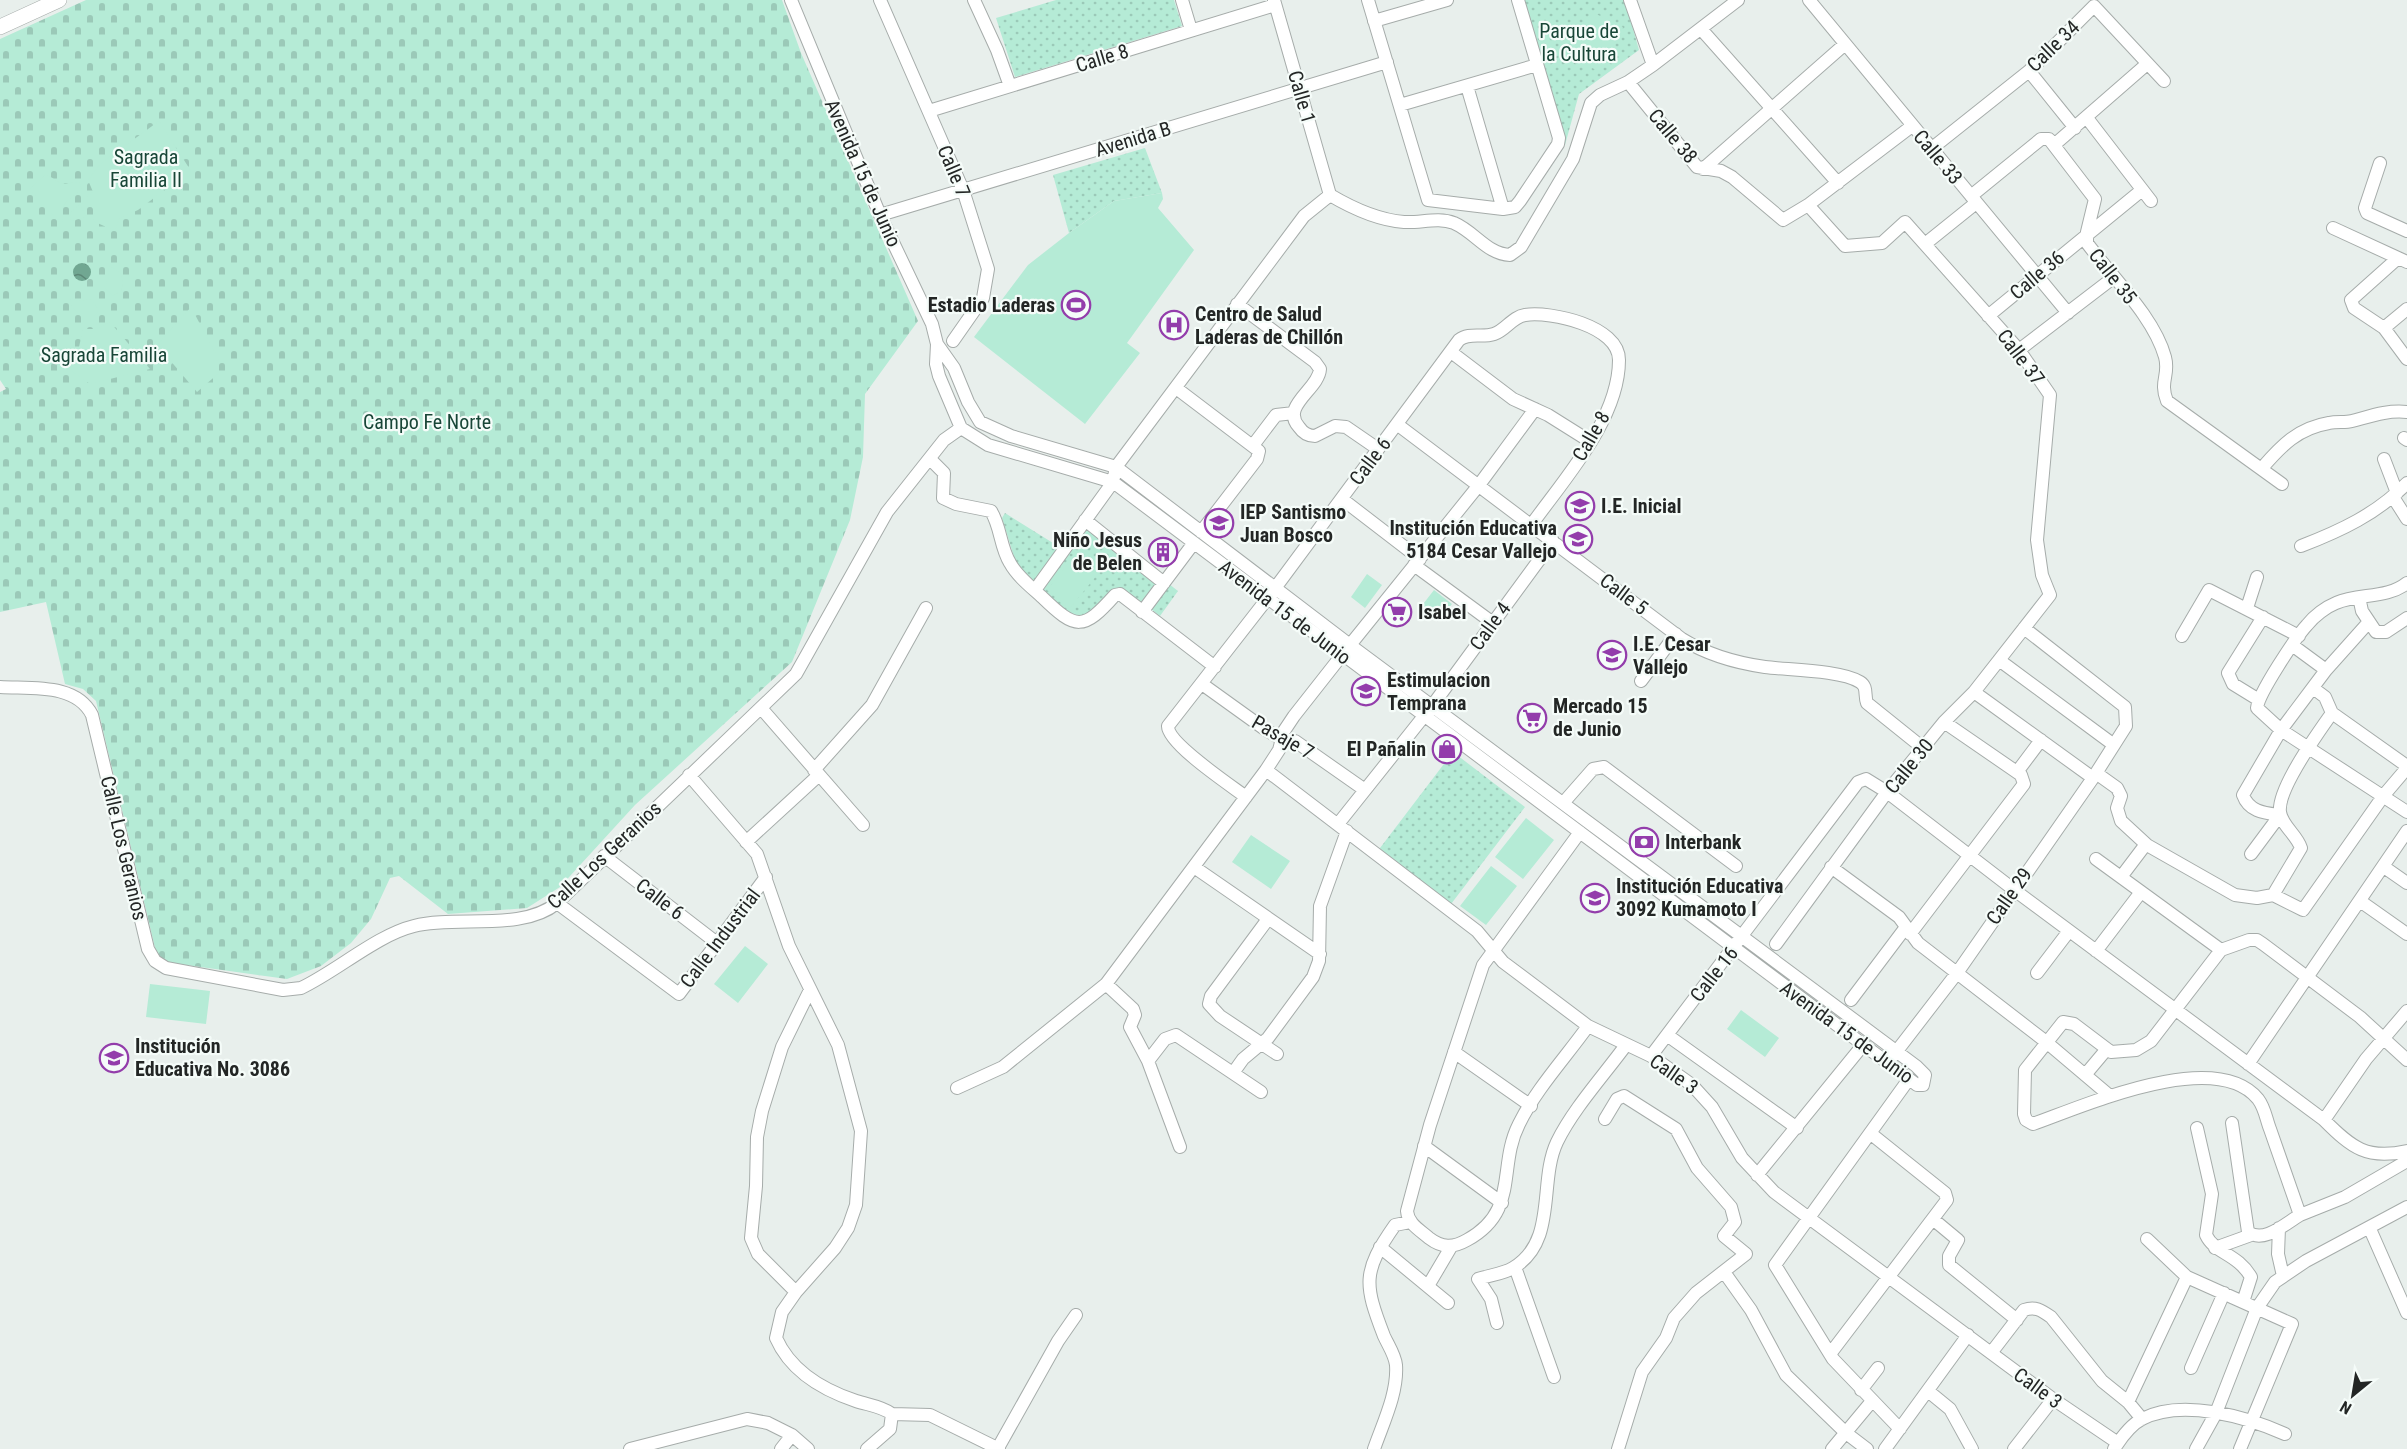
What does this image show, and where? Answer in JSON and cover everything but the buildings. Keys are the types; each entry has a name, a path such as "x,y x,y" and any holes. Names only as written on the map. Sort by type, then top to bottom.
{"main road":[{"path":"0,27 59,0"}],"street":[{"name":"Avenida 15 de Junio","path":"791,0 880,215 932,324 938,344 954,368 976,417 984,425 1011,436 1116,467 1275,588 1346,650 1424,716 1887,1063 1917,1085 1923,1085 1926,1080 1916,1066 1897,1051 1564,802 1432,706 1346,650 1267,599 1113,482 988,445 961,428 939,376 936,364 938,344"},
{"name":"Calle 7","path":"880,0 963,190 984,249 988,269 983,298 953,340"},
{"path":"974,0 998,50 1010,86"},
{"path":"1182,0 1191,30"},
{"path":"1368,0 1428,200 1503,209 1515,207 1520,201 1558,144 1559,138 1518,0"},
{"path":"1374,21 1447,0"},
{"path":"1630,0 1653,65"},
{"name":"Calle 33","path":"1809,0 2068,313"},
{"name":"Calle 8","path":"929,111 1275,2"},
{"name":"Calle 1","path":"1275,2 1330,195"},
{"path":"1035,590 1113,482 1116,467 1304,216 1330,195 1357,210 1387,220 1406,222 1438,220 1453,223 1493,251 1510,255 1521,247 1570,166 1591,103 1600,95 1628,82 1653,65 1732,2"},
{"name":"Calle 34","path":"1931,149 2029,71 2095,3 2164,81"},
{"path":"1701,29 1838,183"},
{"path":"1703,169 1844,45"},
{"name":"Avenida B","path":"880,215 1387,62"},
{"path":"1924,244 1973,200 2050,141 2075,128 2147,64"},
{"path":"1400,105 1537,65"},
{"path":"2029,71 2075,128"},
{"name":"Calle 38","path":"1628,82 1697,167 1721,171 1732,177 1783,220 1808,205"},
{"path":"1467,86 1503,209"},
{"path":"2087,118 2151,201"},
{"path":"1808,205 1912,126"},
{"name":"Calle 35","path":"2050,141 2095,199 2087,232 2087,243 2150,322 2167,368 2162,387 2167,401 2282,484"},
{"path":"2380,163 2365,208 2367,213 2377,219 2407,231"},
{"name":"Calle 36","path":"1988,316 2087,232 2142,190"},
{"name":"Calle 37","path":"1808,205 1845,246 1882,243 1905,222 2019,350 2050,394 2037,540 2042,575 2050,595"},
{"path":"2332,228 2402,260 2350,300 2354,308 2384,328 2407,359"},
{"path":"2019,350 2113,278"},
{"path":"1237,304 1318,366 1320,374 1294,413 1294,422 1310,436 1320,435 1335,426 1346,427 1378,449"},
{"path":"2384,328 2407,309"},
{"name":"Calle 6","path":"1246,797 1168,733 1168,726 1267,599 1463,336 1496,334 1513,320 1526,314 1585,325 1611,338"},
{"name":"Calle 8","path":"1532,524 1591,441 1611,398 1617,374 1618,351 1611,338"},
{"path":"1451,352 1512,399 1535,409 1591,441"},
{"path":"1176,388 1254,444 1259,451 1257,459 1201,532"},
{"path":"957,1088 1003,1067 1106,984 1266,771 1279,750 1282,737 1294,716 1479,485 1535,409"},
{"path":"2262,468 2280,447 2303,429 2331,422 2350,422 2386,412 2407,412"},
{"path":"1254,444 1276,415 1294,413"},
{"name":"Calle 5","path":"1398,425 1676,634 1700,649 1745,663 1814,671 1859,681 1866,689 1867,703 1923,748"},
{"name":"Calle Los Geranios","path":"0,687 68,693 87,705 92,715 148,949 155,961 163,967 292,990 332,972 399,930 428,923 535,916 557,903 796,674 887,512 944,440 961,428"},
{"path":"930,459 944,473 942,493 948,502 991,511 997,520 1008,562 1064,618 1078,623 1096,616 1115,595 1120,594 1215,667"},
{"path":"2384,459 2395,495 2407,519"},
{"path":"2301,546 2343,530 2395,495 2407,483"},
{"path":"1342,499 1493,623"},
{"path":"1085,520 1164,583"},
{"name":"Calle 4","path":"1320,954 1320,906 1343,828 1365,790 1432,706 1553,541"},
{"path":"1143,612 1193,544"},
{"path":"2247,608 2257,577"},
{"path":"2407,583 2379,595 2336,603 2323,611 2296,641 2259,700 2257,708 2281,730 2407,812"},
{"path":"2182,636 2209,590 2263,617 2296,641 2326,670"},
{"name":"Calle 30","path":"1776,944 1887,792 1944,722 1974,692 2050,595"},
{"path":"2359,597 2368,623 2376,632 2386,633 2407,618"},
{"path":"746,842 817,772 872,705 926,608"},
{"path":"2259,700 2233,684 2228,673 2263,617"},
{"path":"2273,895 2301,848 2298,838 2280,815 2260,812 2249,806 2242,795 2281,730 2326,670 2368,623"},
{"name":"Calle 29","path":"1887,1063 1957,973 2013,889 2095,775 2126,726 2125,707 2024,628"},
{"path":"1641,681 1676,634"},
{"path":"1999,660 2114,745"},
{"name":"Pasaje 7","path":"1202,684 1266,730 1295,741 1365,790"},
{"path":"1974,692 2041,740 2117,788 2121,796 2117,808 2121,821 2146,844 2235,895 2257,898 2273,895 2303,910 2384,795 2407,767 2332,713 2325,698 2313,688"},
{"path":"761,708 863,825"},
{"path":"2251,854 2280,815 2280,801 2307,747 2332,713"},
{"path":"1851,1000 1970,855 2022,787 2023,777 2017,772 1944,722"},
{"path":"2017,772 2041,740"},
{"path":"1564,802 1593,769 1604,767 1736,866"},
{"name":"Calle 3","path":"1266,771 1477,931 1503,962 1588,1026 1651,1056 1704,1096 1734,1146 1757,1175 1809,1218 2116,1446"},
{"path":"689,775 757,854 775,910 802,977 838,1045 861,1131 856,1205 848,1228 835,1248 796,1292 782,1312 776,1338 793,1363 828,1392 892,1413 930,1415 999,1449 1058,1341 1076,1315"},
{"name":"Calle 16","path":"1651,1056 1858,782 1866,779 1887,792"},
{"path":"1887,792 2013,889 2324,1120 2343,1140 2373,1155 2407,1151"},
{"path":"1451,1247 1435,1242 1410,1222 1407,1211 1424,1146 1483,965 1493,948 1580,832"},
{"path":"2248,1064 2407,832"},
{"path":"2121,877 2146,844"},
{"name":"Calle 6","path":"604,856 717,942"},
{"path":"2096,858 2221,950"},
{"path":"1194,867 1320,954 1313,977 1262,1044 1243,1059 1233,1073"},
{"path":"1831,867 1899,917 1908,930 1957,973 2045,1041 2110,1096"},
{"path":"2384,867 2407,883"},
{"name":"Calle Industrial","path":"557,903 679,994 766,877"},
{"path":"2096,951 2141,892"},
{"path":"2360,901 2407,934"},
{"path":"1268,919 1209,1000 1214,1011 1277,1054"},
{"path":"2037,973 2069,931"},
{"path":"2300,1215 2263,1106 2246,1090 2223,1081 2201,1077 2124,1090 2033,1124 2026,1120 2023,1075 2045,1041 2063,1022 2069,1022 2106,1050 2118,1053 2136,1050 2151,1041 2221,950 2257,940 2360,1017 2407,1060"},
{"path":"1106,984 1133,1009 1135,1015 1130,1027 1148,1061 1180,1147"},
{"path":"796,1292 758,1254 751,1238 756,1186 757,1137 762,1111 782,1047 810,990"},
{"path":"2324,1120 2366,1059 2407,1011"},
{"path":"1428,1286 1451,1247 1465,1241 1489,1225 1502,1203 1517,1127 1588,1026"},
{"path":"1148,1061 1165,1039 1176,1035 1261,1092"},
{"path":"1667,1035 1797,1128"},
{"path":"1497,1323 1491,1299 1478,1278 1515,1267 1537,1240 1545,1219 1550,1164 1557,1143 1626,1045"},
{"path":"1757,1175 1863,1045"},
{"path":"2085,1075 2106,1050"},
{"path":"1454,1052 1531,1106"},
{"path":"1900,1429 1830,1354 1775,1265 1909,1079"},
{"path":"1605,1119 1617,1099 1624,1096 1676,1129 1697,1168 1731,1207 1735,1222 1724,1236 1746,1254 1696,1293 1674,1318 1666,1338 1642,1372 1618,1449"},
{"path":"2232,1123 2246,1219 2251,1235"},
{"path":"2197,1128 2212,1194 2206,1235 2215,1248 2243,1263 2251,1277 2243,1302"},
{"path":"1830,1354 1947,1200 1945,1193 1870,1133"},
{"path":"1424,1146 1502,1203"},
{"path":"2215,1248 2251,1235 2267,1235 2300,1215 2345,1197 2407,1161"},
{"path":"2196,1449 2216,1413 2257,1308 2274,1282 2306,1261 2370,1229 2407,1207"},
{"path":"1934,1220 1958,1240 1949,1256 1949,1266 2017,1320"},
{"path":"1374,1449 1394,1390 1396,1360 1368,1289 1370,1274 1380,1247 1395,1226 1410,1222"},
{"path":"2279,1228 2278,1254 2283,1276"},
{"path":"2370,1229 2407,1313"},
{"path":"2147,1239 2187,1277 2292,1324 2240,1449"},
{"path":"1380,1247 1448,1303"},
{"path":"1515,1267 1554,1377"},
{"path":"1724,1272 1751,1310 1786,1375 1846,1433 1867,1449"},
{"path":"2128,1402 2187,1277"},
{"path":"2191,1368 2224,1293"},
{"path":"1991,1353 2024,1310 2031,1307 2051,1317 2102,1381 2128,1402 2142,1419"},
{"path":"1885,1449 1968,1335"},
{"path":"1862,1390 1876,1375 1878,1368"},
{"path":"1928,1391 1950,1409 1972,1449"},
{"path":"2014,1449 2053,1399"},
{"path":"1832,1449 1872,1401"},
{"path":"2116,1446 2142,1419 2166,1412 2185,1410 2253,1420 2285,1434"},
{"path":"867,1449 890,1429 892,1413"},
{"path":"630,1449 747,1419 768,1423 792,1435 808,1449"},
{"path":"781,1449 792,1435"}],"green space":[{"name":"Campo Fe Norte","path":"86,0 782,0 801,53 918,321 865,394 863,457 850,520 792,662 635,805 560,887 527,908 448,914 399,876 390,878 371,919 351,943 321,966 287,979 165,962 156,952 96,701 83,689 65,684 46,602 0,612 0,392 6,389 0,380 0,39"},
{"path":"1056,0 1174,0 1182,26 1015,77 996,18"},
{"name":"Parque de la Cultura","path":"1522,0 1625,0 1639,50 1579,94 1565,145"},
{"path":"1592,12 1623,27 1600,72 1569,56"},
{"name":"Sagrada Familia II","path":"159,121 191,171 189,176 178,180 138,210 119,219 115,231 93,221 95,212 86,197 93,192 88,180 100,164"},
{"path":"1145,148 1162,193 1114,201 1069,233 1053,175"},
{"path":"46,174 62,184 79,182 82,189 66,202 62,209 63,223 61,225 30,189"},
{"name":"Estadio Laderas","path":"1162,193 1163,199 1158,208 1194,250 1127,343 1140,353 1085,424 974,337 1028,265 1069,233 1114,201"},
{"path":"80,204 86,217 71,221 70,213"},
{"path":"108,265 120,272 123,284 121,291 113,296 104,287 109,278"},
{"path":"70,298 78,301 92,299 99,311 94,316 81,316 72,307"},
{"path":"191,307 219,360 219,373 197,392 157,345"},
{"name":"Sagrada Familia","path":"110,322 150,369 90,384 73,372 69,364 79,347 83,329 96,329"},
{"path":"1005,513 1053,543 1056,550 1034,582 1019,573 1002,518"},
{"path":"1089,527 1157,583 1139,606 1117,588 1095,615 1071,619 1041,590 1084,528"},
{"path":"1079,550 1102,569 1070,608 1047,590"},
{"path":"1367,574 1382,585 1365,608 1351,597"},
{"path":"1169,584 1178,591 1160,616 1151,609"},
{"path":"1434,590 1452,604 1438,621 1420,608"},
{"path":"1453,752 1525,807 1448,908 1377,852"},
{"path":"1526,818 1554,840 1523,879 1495,857"},
{"path":"1251,835 1290,861 1271,889 1232,862"},
{"path":"1491,866 1517,886 1486,925 1460,906"},
{"path":"745,946 768,964 738,1003 714,984"},
{"path":"150,984 210,991 206,1024 146,1017"},
{"path":"1741,1010 1779,1038 1765,1057 1727,1029"}],"water":[{"path":"78,263 86,263 91,268 89,279 78,281 73,276 73,268"}],"place":[{"name":"Estadio Laderas","path":"1076,305"},
{"name":"Centro de Salud Laderas de Chillón","path":"1174,325"},
{"name":"I.E. Inicial","path":"1580,506"},
{"name":"IEP Santismo Juan Bosco","path":"1219,523"},
{"name":"Institución Educativa 5184 Cesar Vallejo","path":"1578,539"},
{"name":"Niño Jesus de Belen","path":"1163,552"},
{"name":"Isabel","path":"1397,612"},
{"name":"I.E. Cesar Vallejo","path":"1612,655"},
{"name":"Estimulacion Temprana","path":"1366,691"},
{"name":"Mercado 15 de Junio","path":"1532,718"},
{"name":"El Pañalin","path":"1447,749"},
{"name":"Interbank","path":"1644,842"},
{"name":"Institución Educativa 3092 Kumamoto I","path":"1595,898"},
{"name":"Institución Educativa No. 3086","path":"114,1058"}]}
